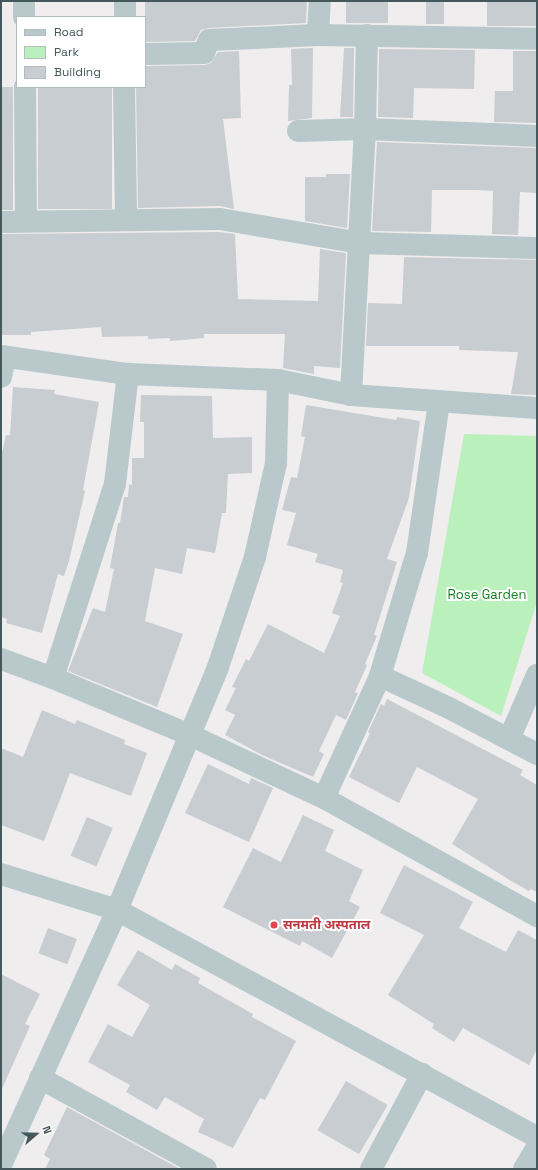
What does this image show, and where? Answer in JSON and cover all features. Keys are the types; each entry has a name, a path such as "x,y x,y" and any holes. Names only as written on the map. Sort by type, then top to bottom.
{"street":[{"path":"24,1 24,16"},
{"path":"125,1 125,16"},
{"path":"318,35 320,1"},
{"path":"146,54 204,53 208,40 318,35 537,39"},
{"path":"351,395 360,243 367,35"},
{"path":"25,88 26,221"},
{"path":"124,88 126,220"},
{"path":"298,131 365,129 537,136"},
{"path":"1,222 220,219 360,243 537,248"},
{"path":"2,363 128,374 278,380 351,395 537,408"},
{"path":"53,678 115,484 128,374"},
{"path":"1,1165 117,910 218,668 255,557 276,463 278,380"},
{"path":"324,798 380,676 417,553 439,402"},
{"path":"1,659 53,678 190,735 324,798 537,916"},
{"path":"509,739 537,674"},
{"path":"380,676 537,754"},
{"path":"1,874 117,910 537,1137"},
{"path":"371,1169 422,1074"},
{"path":"40,1078 206,1169"},
{"path":"524,1169 537,1147"}],"green space":[{"name":"Rose Garden","path":"464,434 537,436 537,602 501,716 422,673"}],"building":[{"path":"145,1 307,1 306,23 208,28 201,30 195,41 146,42"},
{"path":"346,1 388,1 388,23 346,23"},
{"path":"426,1 444,1 444,24 426,24"},
{"path":"487,1 537,1 537,26 487,26"},
{"path":"313,48 312,118 288,121 289,85 292,85 291,49"},
{"path":"344,48 354,48 353,117 340,117"},
{"path":"379,49 475,50 474,89 414,88 413,118 378,117"},
{"path":"239,51 241,118 223,119 234,209 220,206 138,208 136,88 146,88 146,66 205,65 211,63 218,52"},
{"path":"513,51 537,51 537,123 494,122 495,91 513,91"},
{"path":"1,87 13,87 13,210 1,210"},
{"path":"38,88 112,88 112,209 38,209"},
{"path":"377,142 537,148 537,193 520,192 518,235 492,234 493,191 477,190 432,190 431,232 372,231"},
{"path":"326,174 350,174 347,228 305,221 305,177 326,177"},
{"path":"219,232 235,234 238,299 318,301 320,249 346,253 340,368 314,366 314,374 283,368 285,334 204,334 204,338 170,341 170,338 148,339 148,336 102,337 101,327 31,332 31,335 1,335 1,234"},
{"path":"404,257 537,260 537,395 511,394 518,352 459,350 459,346 366,346 368,303 402,304"},
{"path":"13,387 55,390 54,394 99,402 83,490 85,491 69,561 64,576 58,574 42,633 6,623 7,619 1,617 1,457 6,435 10,435"},
{"path":"141,395 212,396 213,438 252,437 252,473 228,474 226,513 222,513 215,553 187,548 182,574 155,568 145,621 183,634 157,707 68,671 93,608 105,612 114,569 110,568 118,523 120,523 124,497 128,497 129,484 132,485 132,458 144,458 144,422 140,422"},
{"path":"306,405 396,420 397,417 420,421 409,498 387,559 397,562 374,635 377,636 365,664 367,665 355,692 358,693 346,720 336,715 319,751 324,754 313,777 262,755 225,735 235,715 225,710 236,688 232,687 246,659 249,661 268,624 324,653 340,616 332,613 343,583 340,582 343,570 315,562 318,554 287,545 296,513 282,510 291,477 297,478 305,437 301,436"},
{"path":"387,699 523,770 520,775 537,785 537,892 531,889 529,891 511,881 452,844 478,799 417,767 399,803 349,777 370,733 368,732 381,704 384,706"},
{"path":"42,710 75,724 77,720 125,740 124,744 147,753 131,796 70,773 44,841 1,825 1,748 23,757"},
{"path":"208,764 249,784 251,778 273,788 249,842 185,813"},
{"path":"303,815 334,830 325,851 363,870 349,901 360,907 332,958 302,941 300,946 223,907 253,848 281,862"},
{"path":"87,817 113,828 96,867 71,856"},
{"path":"404,865 473,902 459,928 506,952 518,930 537,940 537,1049 529,1065 463,1028 454,1042 432,1028 434,1024 388,995 424,935 380,913"},
{"path":"48,928 77,939 67,964 38,953"},
{"path":"138,950 172,970 175,964 200,978 198,983 253,1014 252,1017 296,1041 265,1100 260,1098 233,1148 198,1132 204,1119 165,1097 157,1110 126,1092 130,1085 88,1062 108,1024 132,1037 150,1005 117,985"},
{"path":"1,974 40,994 25,1024 30,1026 1,1091"},
{"path":"346,1081 388,1105 359,1154 318,1130"},
{"path":"67,1107 180,1169 45,1169 50,1159 44,1155"}],"place":[{"name":"सनमती अस्पताल","path":"274,925"}]}
